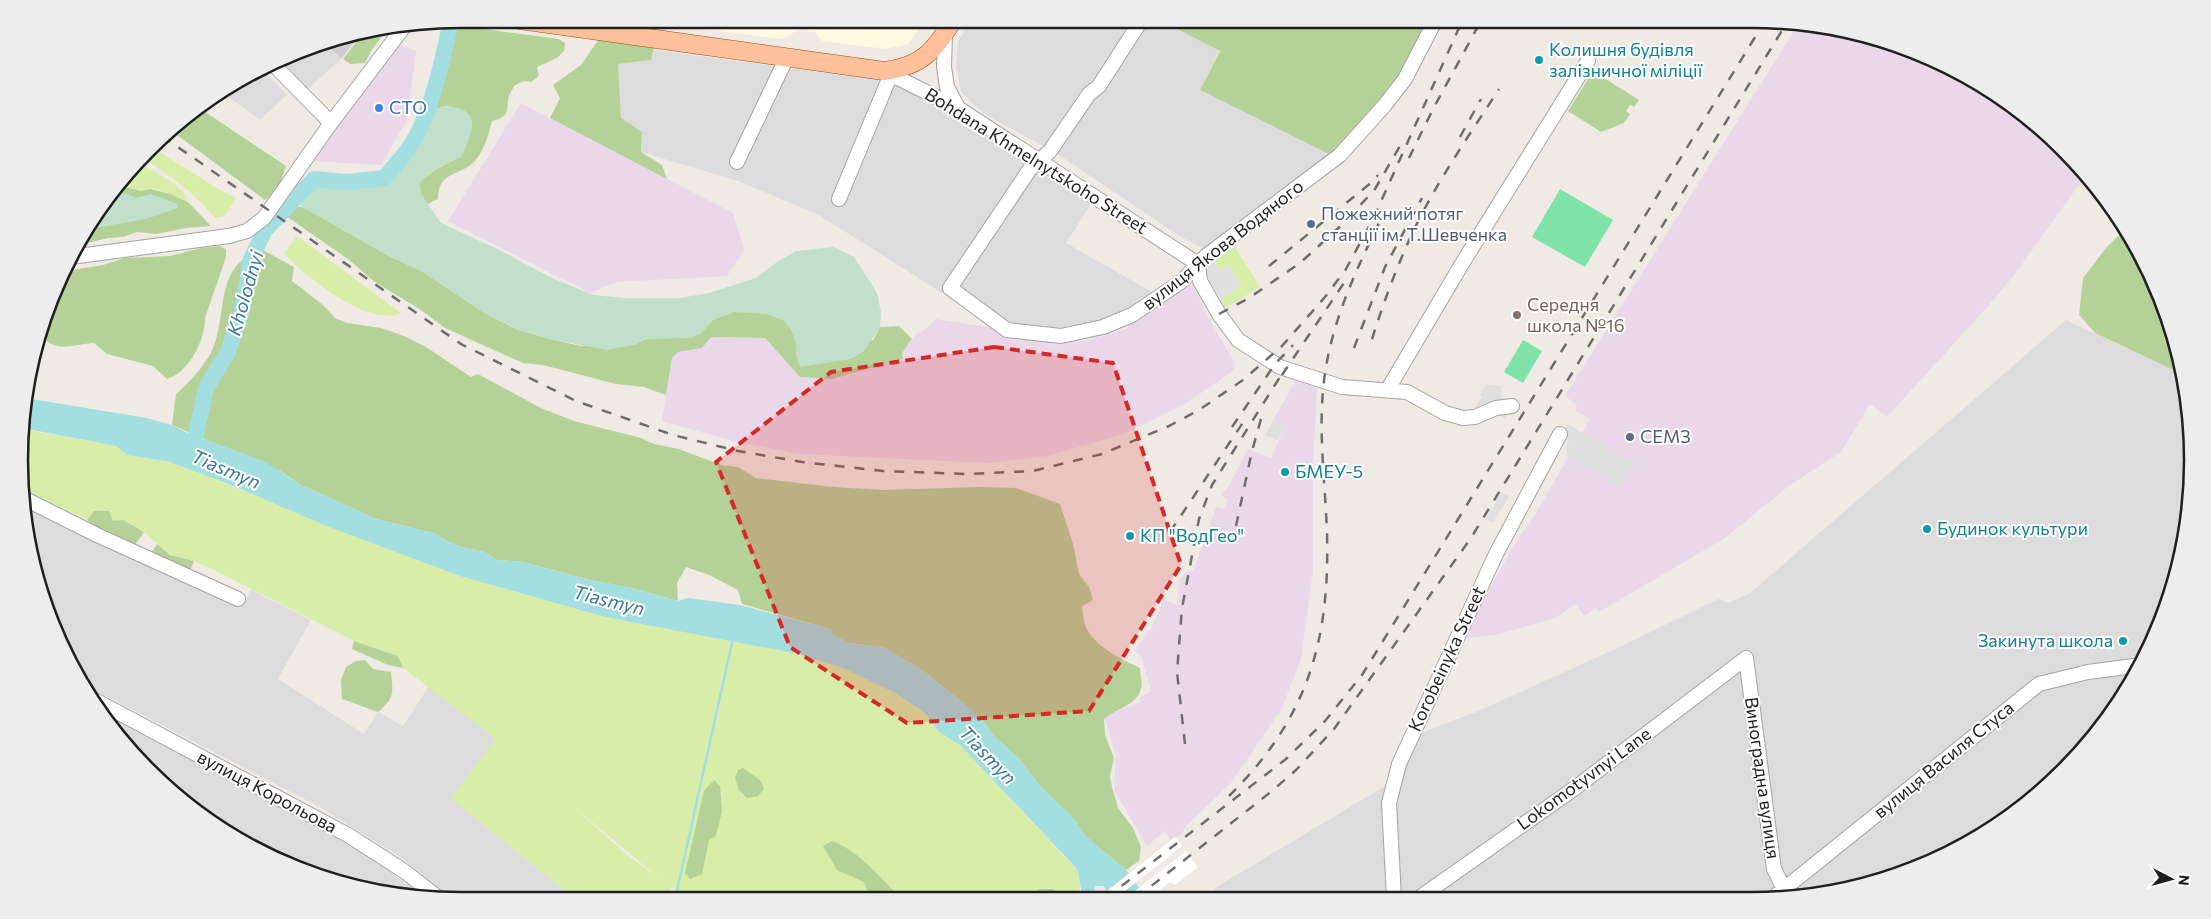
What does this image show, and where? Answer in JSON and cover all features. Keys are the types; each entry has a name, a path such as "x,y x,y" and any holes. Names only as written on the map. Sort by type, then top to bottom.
{"main road":[{"name":"Bohdana Khmelnytskoho Street","path":"572,28 887,73"},
{"path":"887,73 920,61 948,28"}],"street":[{"path":"611,34 615,28"},
{"path":"950,28 944,67 947,87 958,108"},
{"path":"1040,160 1050,151 1089,94 1099,86 1136,28"},
{"name":"вулиця Якова Водяного","path":"1040,160 1030,169 950,288 1007,330 1061,336 1103,327 1132,315 1182,281 1198,264 1340,155 1384,106 1404,79 1431,28"},
{"path":"78,256 229,236 247,230 264,218 331,123 400,31"},
{"path":"737,162 786,59"},
{"path":"1388,390 1463,262 1588,61"},
{"path":"277,68 331,123"},
{"path":"839,199 887,73"},
{"name":"Bohdana Khmelnytskoho Street","path":"887,73 958,108 1198,264"},
{"path":"1198,264 1200,281 1219,314 1243,344 1280,367 1324,382 1361,389 1407,392 1444,412 1463,418 1475,417 1496,408 1512,406"},
{"name":"Korobeinyka Street","path":"1394,892 1389,803 1399,764 1496,554 1560,434"},
{"path":"29,502 97,535 238,599"},
{"name":"Виноградна вулиця","path":"1746,658 1774,869 1780,891"},
{"name":"Lokomotyvnyi Lane","path":"1428,892 1575,788 1746,658"},
{"name":"вулиця Василя Стуса","path":"1785,890 2039,684 2088,672 2131,666"},
{"name":"вулиця Корольова","path":"104,705 348,835 404,871 429,891"}],"highlighted area":[{"path":"994,347 1113,363 1181,565 1089,711 907,723 790,647 716,462 831,372"}],"shaded area":[{"path":"695,28 807,28 800,29 782,39"},
{"path":"807,28 920,28 908,44 886,49 822,41 814,31 807,31"},
{"path":"966,28 1231,28 1200,90 1331,155 1207,250 1181,237 1056,153 988,116 973,104 961,92 956,65 958,42"},
{"path":"1795,30 1836,36 1890,50 1917,60 1968,85 1992,100 2036,135 2057,154 2081,182 2015,274 1887,417 1870,404 1841,452 1790,485 1725,538 1599,612 1596,608 1584,616 1576,604 1555,618 1500,634 1462,639 1514,545 1536,513 1590,419 1575,410 1577,405 1565,396"},
{"path":"356,40 341,59 330,47"},
{"name":"СТО","path":"398,44 416,51 407,120 381,165 309,161"},
{"path":"330,47 341,59 308,89 285,64"},
{"path":"654,50 885,81 921,95 1091,204 1066,243 1152,292 1116,316 1059,331 1016,327 953,300 819,215 738,181 641,152 642,132 621,118 618,64 651,60"},
{"path":"266,73 287,95 260,120 226,95"},
{"path":"521,103 733,213 744,250 727,276 616,282 590,293 448,221"},
{"path":"1214,260 1220,270 1228,265 1241,286 1221,299 1202,269"},
{"path":"1187,282 1193,285 1209,319 1235,363 1234,370 1185,404 1124,434 1047,456 989,463 800,454 729,440 662,421 672,358 678,352 702,348 711,337 765,338 800,376 902,353 917,333 925,330 936,319 1050,337 1053,345 1091,339 1128,328 1128,321"},
{"path":"2066,320 2174,370 2183,431 2183,488 2180,516 2169,571 2151,625 2126,676 2111,700 2076,744 2036,784 1992,819 1967,834 1917,859 1890,869 1836,883 1780,891 1215,892 1215,888 1385,786 1396,773 1411,737 1476,712 1622,646 1718,599 1729,603 1750,593"},
{"path":"1296,380 1317,387 1313,468 1313,571 1301,659 1282,708 1231,783 1186,826 1182,834 1170,840 1165,831 1147,846 1114,790 1116,755 1104,717 1140,702 1140,697 1151,691 1141,656 1134,650 1150,630 1164,600 1177,605 1179,581 1185,574 1194,569 1216,507 1224,509 1227,499 1221,495 1228,487 1248,449 1271,458 1284,429 1272,422"},
{"path":"1486,385 1502,386 1501,397 1513,404 1505,418 1500,415 1477,422 1473,410 1482,397 1479,395"},
{"path":"1272,422 1284,428 1278,441 1265,435"},
{"path":"1568,424 1635,464 1621,488 1567,456 1566,447 1569,441 1561,436"},
{"path":"1501,493 1510,495 1493,523 1486,519"},
{"path":"30,508 241,608 251,590 311,620 278,679 364,734 378,712 403,726 429,686 497,739 451,798 566,892 443,891 405,860 318,806 93,689 72,651 50,598 36,544"},
{"path":"113,716 354,845 414,889 375,883 321,869 294,859 243,834 219,819 175,784 154,765"}],"green space":[{"path":"451,28 476,28 559,39 565,43 564,51 557,58 537,67 539,76 531,82 524,81 515,85 509,96 505,115 492,121 485,144 478,157 472,164 442,182 438,199 427,204 421,194 419,182 436,169 460,157 454,107 445,106 433,110 430,101"},
{"path":"1175,28 1431,28 1405,79 1331,155 1200,90 1220,51"},
{"path":"603,33 656,40 651,60 618,64 621,118 642,132 641,152 662,165 667,179 550,118 560,98 553,85 581,65"},
{"path":"383,35 365,63 350,64 343,59 358,40"},
{"path":"1593,71 1639,100 1634,107 1630,105 1626,111 1630,114 1624,123 1601,132 1568,111"},
{"path":"445,106 461,109 466,112 470,115 472,126 466,148 461,156 435,169 419,183 421,194 441,223 499,250 550,277 593,295 623,298 680,298 709,293 756,278 777,262 796,251 833,247 854,257 877,293 881,312 880,327 864,351 851,359 800,367 796,354 796,342 791,329 783,320 767,314 733,312 713,320 701,333 690,338 646,339 634,345 607,350 550,339 517,329 483,312 423,272 387,255 302,207 300,202 307,191 322,184 366,183 387,179 404,159 433,110"},
{"path":"204,111 286,166 278,189 265,200 176,134"},
{"path":"158,151 236,198 225,216 215,218 199,201 147,162"},
{"path":"144,165 176,185 187,197 189,203 159,190 140,191 125,187"},
{"path":"125,187 141,191 150,189 170,194 189,203 211,226 186,228 156,234 137,232 123,237 108,238 85,244 100,219"},
{"path":"1560,189 1613,220 1585,267 1532,237"},
{"path":"120,193 128,194 136,198 151,194 177,204 178,208 146,219 95,228"},
{"path":"292,202 294,206 302,207 387,255 423,272 483,312 516,329 581,346 634,345 646,339 690,338 701,333 713,320 733,312 767,314 783,320 791,329 796,342 796,354 873,340 880,327 899,326 912,339 902,353 903,359 832,379 800,377 765,338 711,337 702,348 678,352 672,358 666,395 644,387 616,384 543,365 523,363 445,328 421,310 375,282 348,259 286,216 284,209"},
{"path":"2120,234 2151,294 2161,321 2174,370 2095,333 2079,315 2083,278 2106,248"},
{"path":"297,236 401,313 387,316 372,313 356,307 322,287 284,254"},
{"path":"219,246 226,249 226,257 205,318 199,345 189,363 175,376 167,379 153,366 107,354 94,343 58,346 45,338 60,294 71,270 103,265 125,258 170,256 201,248"},
{"path":"1235,247 1260,287 1226,308 1221,299 1241,286 1228,265 1220,270 1214,260"},
{"path":"263,250 294,267 292,281 323,305 335,318 347,323 381,328 404,336 426,347 471,377 478,374 541,408 574,421 641,438 654,444 679,449 721,465 738,467 756,478 833,487 882,490 981,487 1016,488 1060,504 1073,544 1079,574 1089,587 1093,600 1082,606 1085,625 1089,633 1101,646 1140,668 1142,684 1139,694 1131,703 1104,719 1105,735 1114,758 1110,776 1112,787 1118,808 1133,828 1141,847 1139,861 1126,870 1085,836 1074,819 1039,785 1019,759 993,735 983,721 919,668 883,647 848,643 832,634 830,629 742,604 738,590 709,575 686,567 677,583 678,601 523,562 497,560 484,552 461,547 446,541 436,534 376,519 301,485 282,472 172,425 176,394 195,375 211,353 220,324 229,279 236,267 247,257"},
{"path":"1523,340 1542,351 1523,383 1504,372"},
{"path":"28,430 116,446 127,455 170,462 460,576 605,617 798,654 843,668 897,694 926,714 938,731 960,745 1077,870 1081,888 1076,892 1039,889 1036,892 678,892 671,888 669,892 566,892 451,798 496,739 403,668 398,656 354,641 194,561 170,555 144,532 113,522 94,511 87,520 29,494","holes":["574,807 659,878 627,855"]},
{"path":"94,511 109,511 113,521 123,520 144,532 135,545 98,529 87,520"},
{"path":"157,544 170,555 194,561 189,573 150,555"},
{"path":"354,641 398,656 403,668 388,665 352,649"},
{"path":"365,660 373,669 391,672 392,695 378,712 342,699 341,680 346,667 356,661"},
{"path":"743,768 761,781 764,789 758,796 747,798 739,790 735,778 738,770"},
{"path":"714,780 720,786 722,811 716,836 709,840 702,874 690,879 685,873 704,791"},
{"path":"832,841 850,850 866,863 893,892 868,892 864,882 837,870 823,846"},
{"path":"1039,889 1052,889 1058,892 1036,892"}],"water":[{"name":"Tiasmyn","path":"32,399 147,418 172,425 185,432 264,461 301,485 376,519 436,534 446,541 461,547 484,552 497,560 523,562 678,601 688,598 740,605 830,629 833,634 848,643 883,647 919,668 983,721 993,735 1019,759 1039,785 1074,819 1085,836 1126,870 1142,892 1108,892 1103,886 1095,886 1094,892 1081,892 1077,869 960,745 938,731 926,714 897,694 843,668 798,654 605,617 460,576 324,525 236,487 170,462 127,455 116,446 28,429"}],"pier":[{"path":"1175,837 1182,846 1124,892 1106,892"},
{"path":"1186,851 1198,867 1175,885 1170,882 1157,892 1134,892"}],"waterway":[{"name":"Kholodnyi","path":"192,453 206,388 228,352 242,311 251,259 265,230 314,179 348,182 384,178 387,175 407,151 422,123 435,89 449,28"},
{"path":"677,892 733,638"}],"railway":[{"path":"169,141 461,344 576,401 673,435 738,451 802,462 883,471 967,474 1033,471 1102,454 1169,426 1199,410 1243,380 1282,346 1325,297 1346,269 1374,217 1459,28"},
{"path":"1409,158 1477,28"},
{"path":"1114,892 1286,759 1325,721 1362,675 1761,28"},
{"path":"1144,892 1272,791 1296,770 1334,729 1471,538 1783,28"},
{"path":"1372,339 1396,272 1425,208 1499,89"},
{"path":"1460,137 1481,99"},
{"path":"1219,314 1249,298 1300,263 1345,222 1375,189 1404,139"},
{"path":"1269,266 1372,182 1378,175"},
{"path":"1354,348 1385,267 1422,198"},
{"path":"1229,796 1256,767 1278,737 1296,707 1309,676 1318,643 1324,608 1327,571 1322,437 1322,400 1327,359 1346,297 1382,217"},
{"path":"1282,375 1348,277"},
{"path":"1232,427 1275,364 1293,345"},
{"path":"1185,744 1177,672 1182,608 1199,519 1212,485 1285,369"},
{"path":"1236,526 1252,451 1263,412"},
{"path":"1170,532 1244,421"}],"place":[{"name":"Колишня будівля залізничної міліції","path":"1539,60"},
{"name":"СТО","path":"379,108"},
{"name":"Пожежний потяг станції ім. Т.Шевченка","path":"1311,224"},
{"name":"Середня школа №16","path":"1517,315"},
{"name":"СЕМЗ","path":"1630,437"},
{"name":"БМЕУ-5","path":"1285,472"},
{"name":"Будинок культури","path":"1927,529"},
{"name":"КП \"ВодГео\"","path":"1130,536"},
{"name":"Закинута школа","path":"2123,641"}]}
